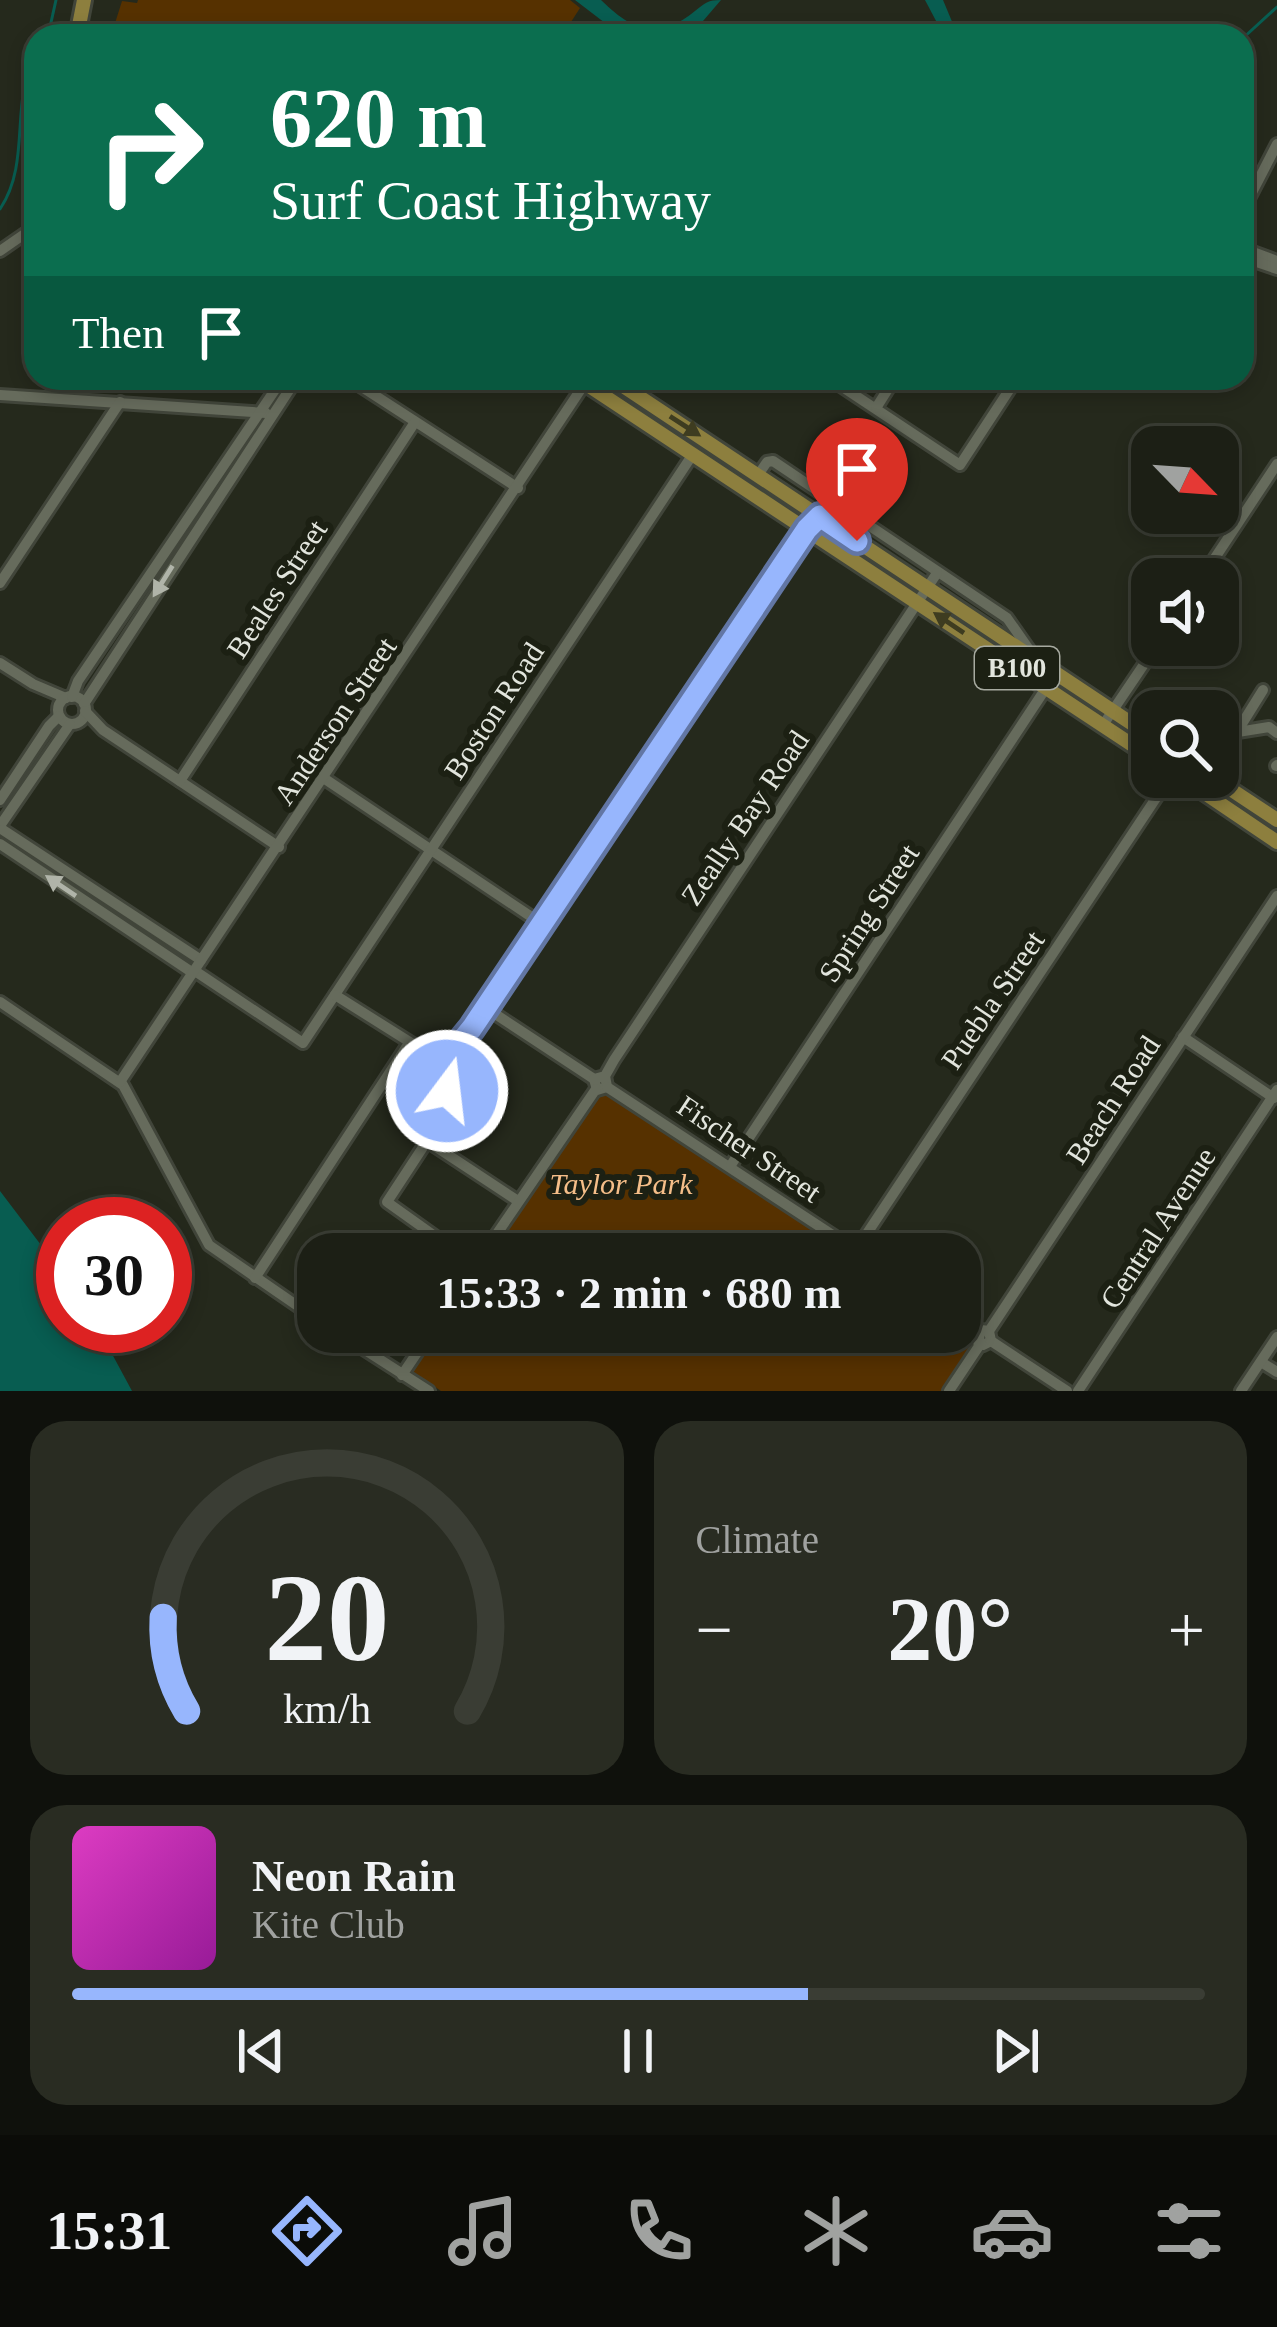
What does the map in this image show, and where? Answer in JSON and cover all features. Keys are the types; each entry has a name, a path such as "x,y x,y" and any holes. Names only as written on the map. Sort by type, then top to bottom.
{"main road":[{"name":"B100","path":"598,390 1046,688 1131,728"},
{"name":"B100","path":"630,390 1039,662 1131,739"},
{"path":"629,412 638,395"},
{"path":"807,529 820,516"},
{"path":"1239,795 1277,820"},
{"path":"1212,798 1277,842"}],"street":[{"path":"1254,189 1277,144"},
{"path":"1,830 72,715 132,630 277,390"},
{"path":"72,715 69,697 78,681 178,530 286,390"},
{"path":"366,390 518,488"},
{"name":"Anderson Street","path":"120,1082 518,488 578,390"},
{"path":"638,395 642,390"},
{"path":"847,390 960,465 1009,390"},
{"path":"875,408 887,390"},
{"path":"0,394 266,413"},
{"path":"0,583 120,402"},
{"name":"Beales Street","path":"180,781 415,422"},
{"name":"Boston Road","path":"196,968 303,1043 693,454"},
{"path":"758,475 772,461 1006,618 1039,662"},
{"path":"1215,558 1277,464"},
{"path":"820,516 833,502"},
{"path":"431,1233 387,1202 441,1118 448,1096 448,1064 807,529"},
{"path":"178,530 190,537"},
{"name":"Zeally Bay Road","path":"497,1233 937,573"},
{"path":"118,621 132,630"},
{"path":"0,663 72,715 103,730 280,847"},
{"path":"1108,718 1143,666"},
{"path":"33,685 69,697"},
{"name":"Spring Street","path":"731,1165 1046,688"},
{"path":"1239,729 1263,690"},
{"path":"69,697 72,715"},
{"path":"0,800 49,726 72,715"},
{"path":"1239,734 1274,728"},
{"path":"325,779 542,924"},
{"name":"Puebla Street","path":"871,1233 1156,798"},
{"path":"1,830 162,934 196,968"},
{"path":"1,830 91,906 196,968"},
{"path":"91,906 100,893"},
{"name":"Beach Road","path":"949,1391 1277,896"},
{"path":"154,947 162,934"},
{"path":"335,995 448,1064"},
{"path":"0,1002 120,1082 135,1101 206,1240 297,1305"},
{"name":"Fischer Street","path":"485,1008 831,1233"},
{"path":"1183,1037 1276,1096"},
{"path":"255,1278 409,1043"},
{"name":"Central Avenue","path":"1078,1391 1276,1096"},
{"path":"427,1141 518,1201"},
{"path":"981,1334 1066,1391"},
{"path":"1241,1391 1277,1337"},
{"path":"369,1353 429,1391"},
{"path":"403,1375 417,1353"},
{"path":"1261,1362 1277,1372"}],"green space":[{"path":"570,0 580,8 570,24 115,24 122,1"},
{"name":"Taylor Park","path":"610,1094 821,1233 503,1233 592,1099"},
{"path":"424,1353 971,1353 945,1391 441,1391 412,1371"}],"water":[{"path":"575,0 601,0 633,24 606,24"},
{"path":"721,0 700,24 675,24 707,2"},
{"path":"925,0 943,0 953,24 938,24"},
{"path":"0,1191 36,1238 36,1353 112,1353 132,1391 0,1391"}],"waterway":[{"path":"51,24 56,0"},
{"path":"1254,28 1277,7"},
{"path":"0,209 15,171 24,88"}],"route":[{"path":"447,1091 442,1058 472,1028 807,529 820,516 857,541"}]}
